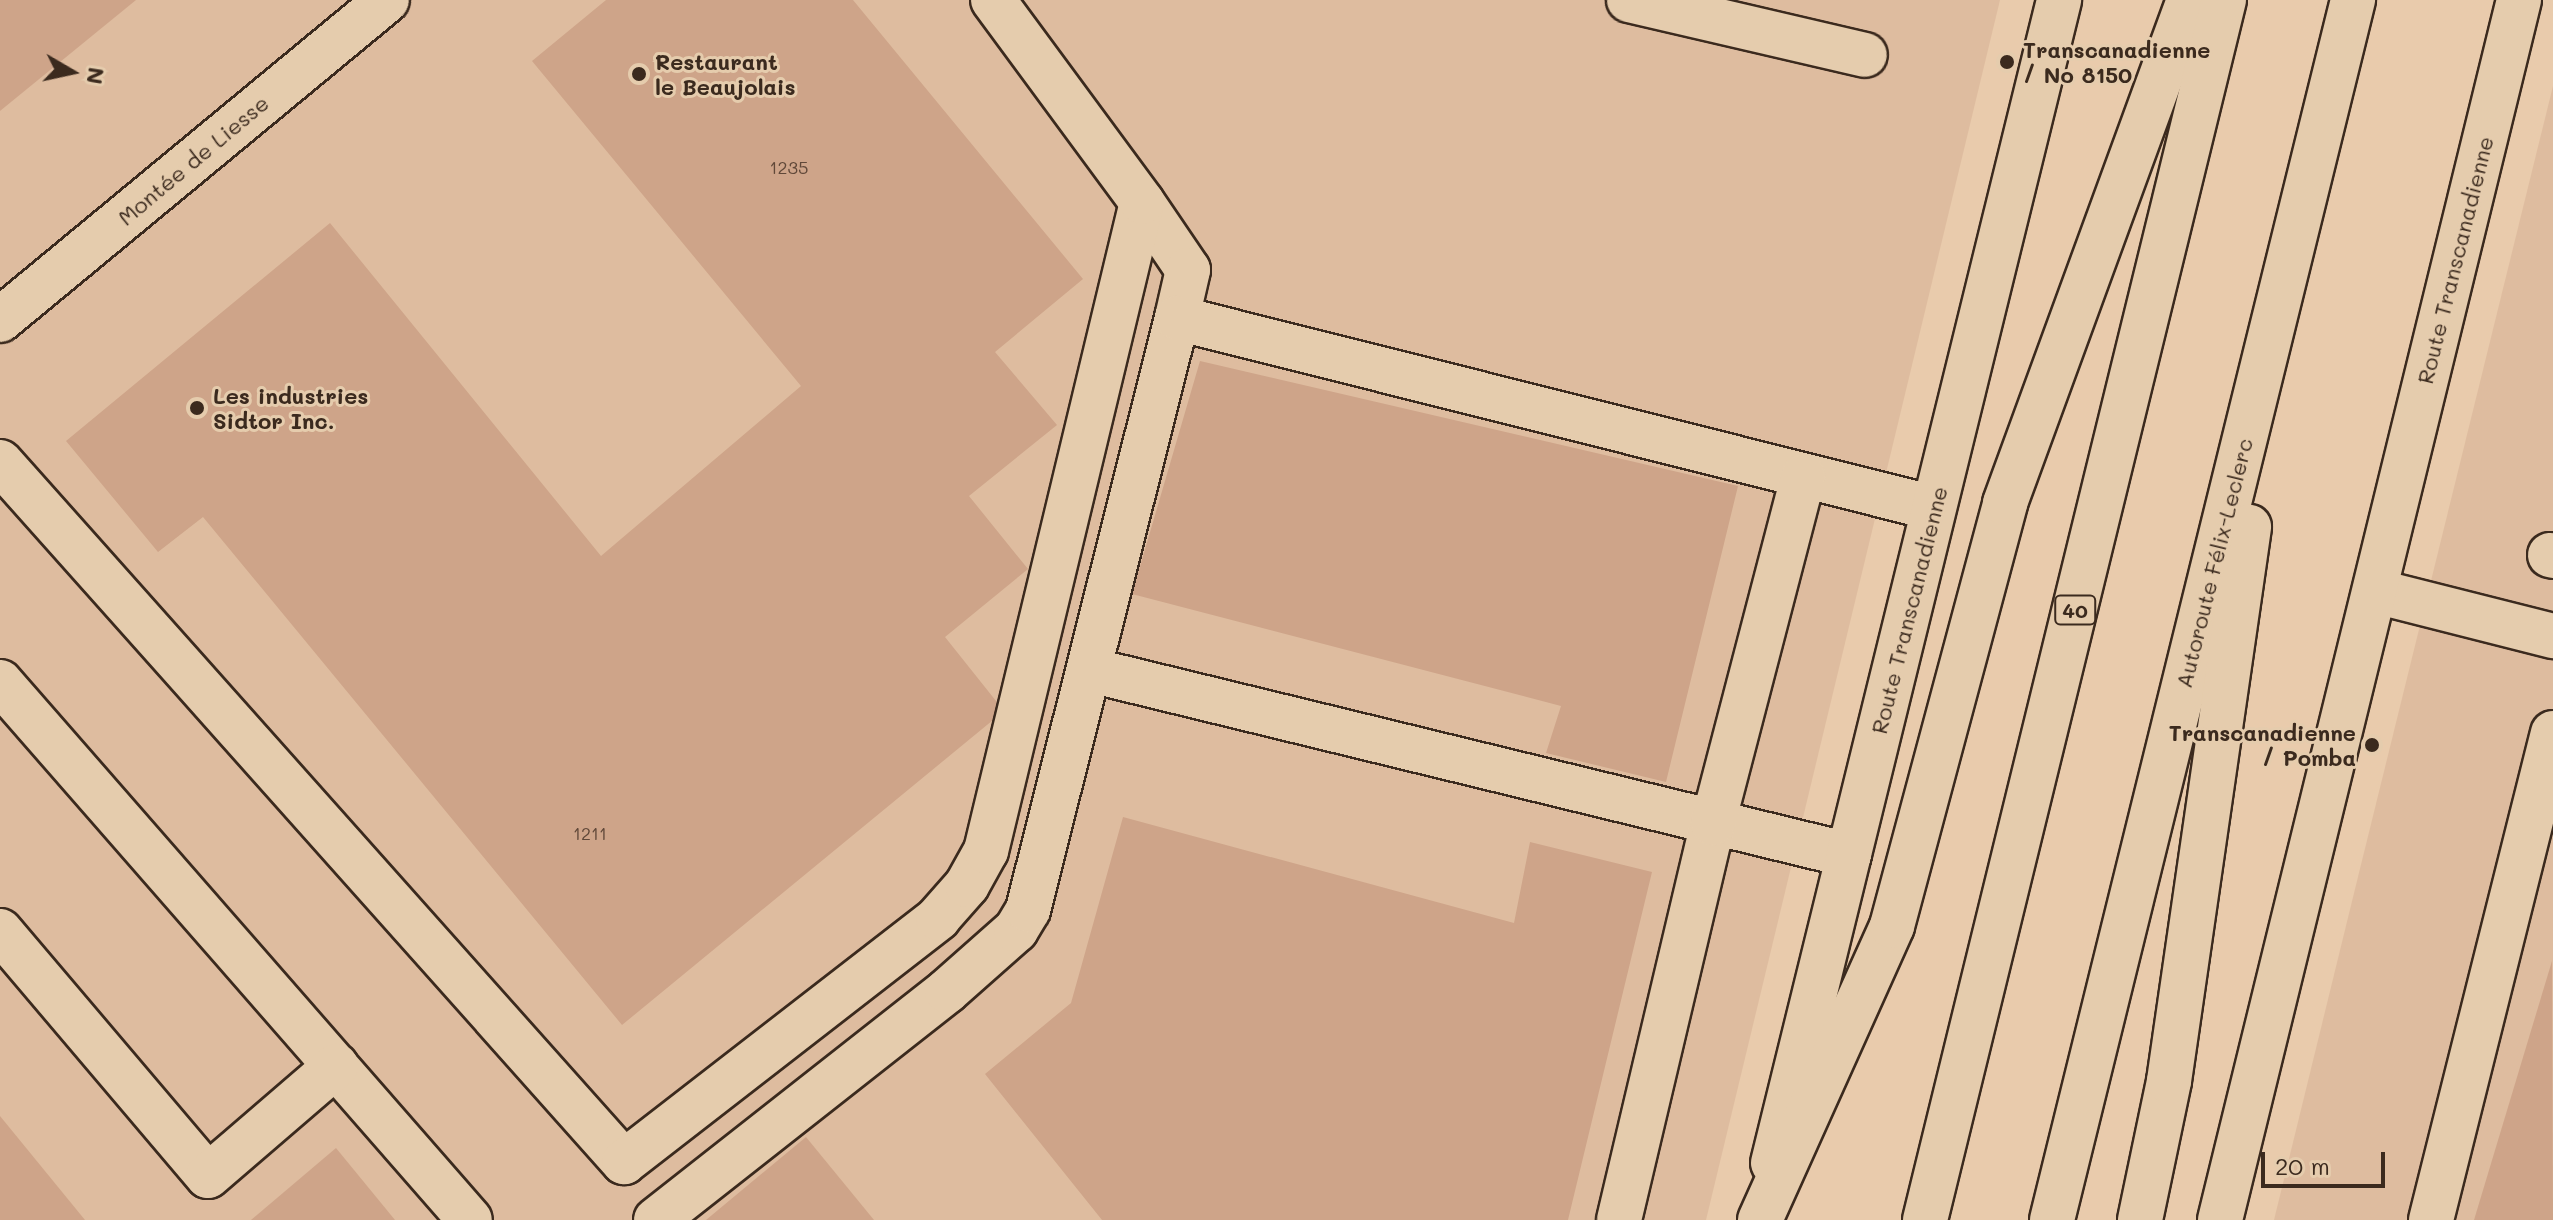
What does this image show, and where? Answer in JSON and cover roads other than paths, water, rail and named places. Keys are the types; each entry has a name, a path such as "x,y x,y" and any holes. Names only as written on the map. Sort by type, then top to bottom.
{"main road":[{"name":"Montée de Liesse","path":"0,320 387,0"},
{"path":"656,1220 947,991 1016,930 1028,910 1038,879 1188,270 1142,202 993,0"},
{"path":"1629,0 1865,55"},
{"name":"Route Transcanadienne","path":"1760,1220 2059,0"},
{"path":"1760,1220 1892,926 2005,503 2189,0"},
{"name":"40","path":"1925,1220 2224,0"},
{"name":"Autoroute Félix-Leclerc","path":"2052,1220 2353,0"},
{"name":"Route Transcanadienne","path":"2221,1219 2519,0"},
{"path":"0,462 624,1162 938,918 967,885 986,851 1142,202"},
{"path":"2140,1220 2169,1081 2286,272"},
{"path":"1177,318 1934,508"},
{"path":"1619,1220 1713,823 1803,477"},
{"path":"2375,591 2553,636"},
{"path":"1090,670 1849,855"},
{"path":"0,682 470,1220"},
{"path":"2431,1220 2553,733"},
{"path":"0,931 208,1176 336,1066"}],"place":[{"name":"Transcanadienne / No 8150","path":"2007,62"},
{"name":"Restaurant le Beaujolais","path":"639,74"},
{"name":"Les industries Sidtor Inc.","path":"197,408"},
{"name":"Transcanadienne / Pomba","path":"2372,745"}]}
